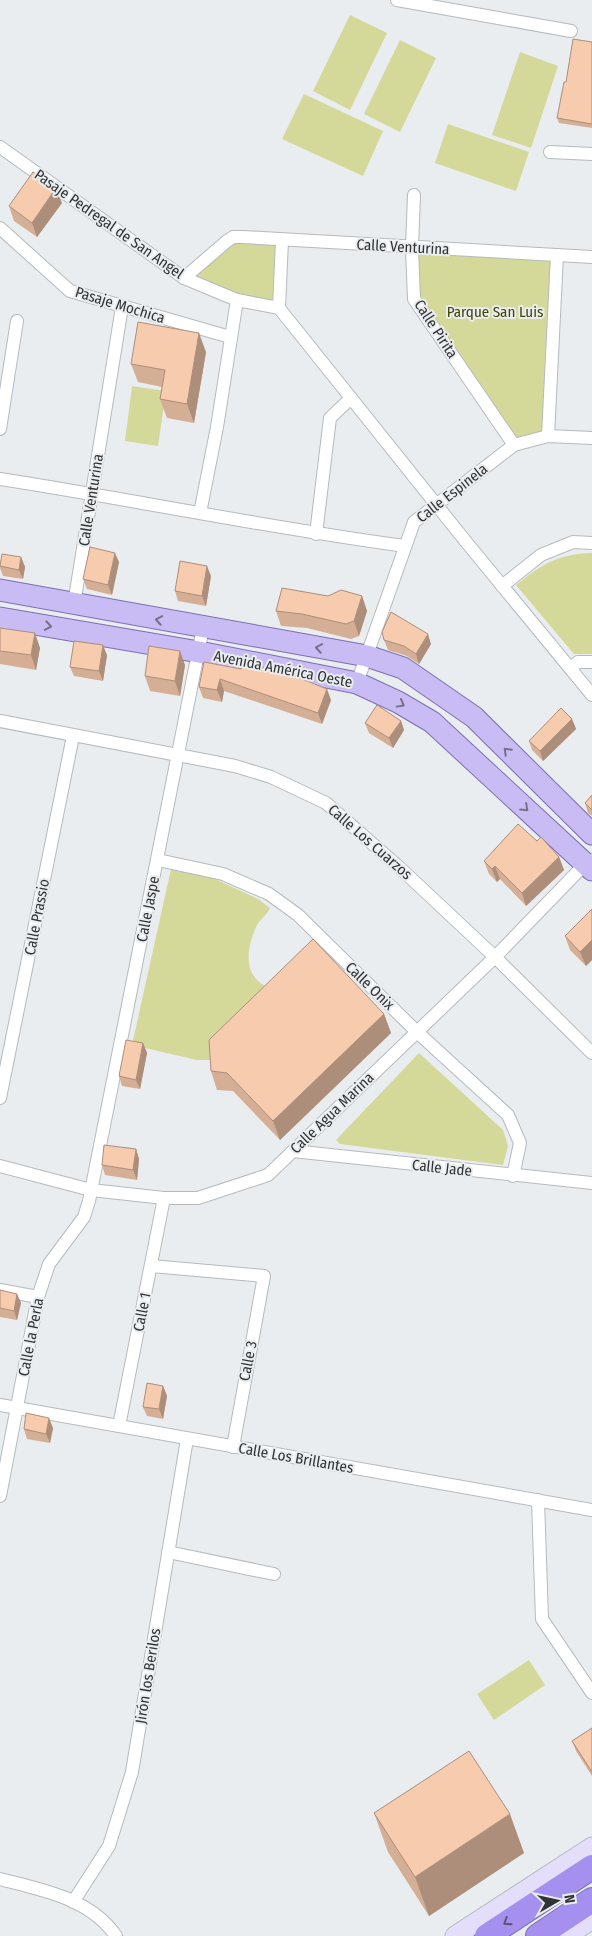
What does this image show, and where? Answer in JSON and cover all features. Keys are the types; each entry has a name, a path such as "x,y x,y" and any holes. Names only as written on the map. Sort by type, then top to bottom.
{"highway":[{"path":"487,1936 592,1867"},
{"path":"538,1936 592,1900"}],"main road":[{"name":"Avenida América Oeste","path":"0,590 367,656 403,668 474,717 592,834"},
{"name":"Avenida América Oeste","path":"0,618 199,652 357,683 398,702 432,722 590,864"}],"street":[{"path":"397,0 571,31"},
{"name":"Pasaje Pedregal de San Angel","path":"0,147 184,278 237,300 279,308"},
{"path":"550,152 592,154"},
{"name":"Calle Pirita","path":"414,195 412,248 414,298 514,446"},
{"name":"Pasaje Mochica","path":"0,228 70,291 230,337"},
{"name":"Calle Venturina","path":"184,278 234,237 592,257"},
{"path":"282,241 279,308 592,695"},
{"path":"548,436 557,255"},
{"path":"200,513 217,428 237,300"},
{"name":"Calle Venturina","path":"74,604 122,307"},
{"path":"0,429 17,321"},
{"path":"316,534 330,418 351,398"},
{"name":"Calle Espinela","path":"357,683 414,522 514,446 548,436 592,438"},
{"path":"0,479 92,493 316,534 405,546"},
{"path":"502,586 542,555 572,542 592,544"},
{"name":"Calle Jaspe","path":"91,1190 203,628"},
{"path":"570,668 578,662 592,662"},
{"name":"Calle Los Cuarzos","path":"0,721 235,766 271,777 326,803 400,868 495,957 592,1053"},
{"name":"Calle Prassio","path":"0,1098 73,736"},
{"name":"Calle Onix","path":"158,860 224,874 269,894 298,915 417,1032 508,1114 520,1143 513,1176"},
{"name":"Calle Agua Marina","path":"0,1166 91,1190 164,1198 198,1198 268,1175 590,864"},
{"name":"Calle Jade","path":"293,1151 592,1183"},
{"name":"Calle la Perla","path":"0,1496 38,1297 49,1264 84,1218 91,1190"},
{"name":"Calle 1","path":"119,1426 164,1198"},
{"name":"Calle 3","path":"151,1266 264,1276 233,1447"},
{"path":"0,1290 38,1297"},
{"name":"Calle Los Brillantes","path":"0,1406 592,1510"},
{"name":"Jirón los Berilos","path":"73,1902 109,1846 132,1772 187,1438"},
{"path":"538,1500 542,1619 592,1693"},
{"path":"168,1552 274,1574"},
{"path":"456,1936 592,1847"},
{"path":"0,1879 57,1893 89,1910 110,1927 116,1936"},
{"path":"567,1936 592,1919"}],"green space":[{"path":"350,15 387,33 350,110 313,91"},
{"path":"400,40 436,58 400,132 364,114"},
{"path":"520,52 558,66 531,148 492,135"},
{"path":"304,94 383,131 363,176 282,139"},
{"path":"448,124 529,152 516,191 435,163"},
{"path":"243,237 282,241 279,305 237,300 185,278"},
{"name":"Parque San Luis","path":"412,248 557,255 548,436 514,445 414,299"},
{"path":"132,386 166,391 158,446 125,441"},
{"path":"592,553 592,654 574,654 516,585 534,571 560,558 569,555"},
{"path":"171,869 213,878 258,899 270,908 259,922 252,936 249,964 256,979 263,985 273,989 210,1060 197,1060 132,1045"},
{"path":"419,1053 503,1130 508,1146 503,1165 340,1144 336,1140"},
{"path":"529,1660 545,1685 494,1720 477,1694"}],"building":[{"path":"573,39 592,42 592,124 557,118 564,82 566,82"},
{"path":"33,172 56,188 32,223 9,206"},
{"path":"138,322 199,333 187,404 160,399 165,370 131,364"},
{"path":"90,547 115,553 108,585 83,579"},
{"path":"2,554 21,557 19,570 0,566"},
{"path":"180,561 207,566 202,596 175,591"},
{"path":"282,588 328,596 341,590 362,596 354,621 346,624 302,614 276,611"},
{"path":"391,612 428,634 416,654 404,646 384,640 382,632"},
{"path":"0,628 35,633 31,655 0,651"},
{"path":"74,641 103,645 99,671 70,667"},
{"path":"149,646 180,651 175,681 145,676"},
{"path":"204,662 241,669 243,662 292,675 327,689 318,713 220,679 217,690 199,687"},
{"path":"377,705 401,721 389,738 365,723"},
{"path":"561,708 572,719 540,751 529,741"},
{"path":"592,795 592,810 585,803"},
{"path":"518,824 537,841 541,837 559,857 522,893 495,866 492,869 484,861"},
{"path":"592,909 592,940 580,952 565,936"},
{"path":"313,939 384,1014 273,1121 227,1073 211,1071 209,1040"},
{"path":"126,1040 143,1043 136,1080 119,1076"},
{"path":"104,1145 136,1149 133,1170 102,1165"},
{"path":"0,1290 17,1294 14,1311 0,1308"},
{"path":"147,1383 163,1386 159,1409 143,1407"},
{"path":"26,1413 49,1418 46,1434 24,1429"},
{"path":"592,1728 592,1772 572,1741"},
{"path":"469,1751 510,1814 415,1877 374,1813"}]}
